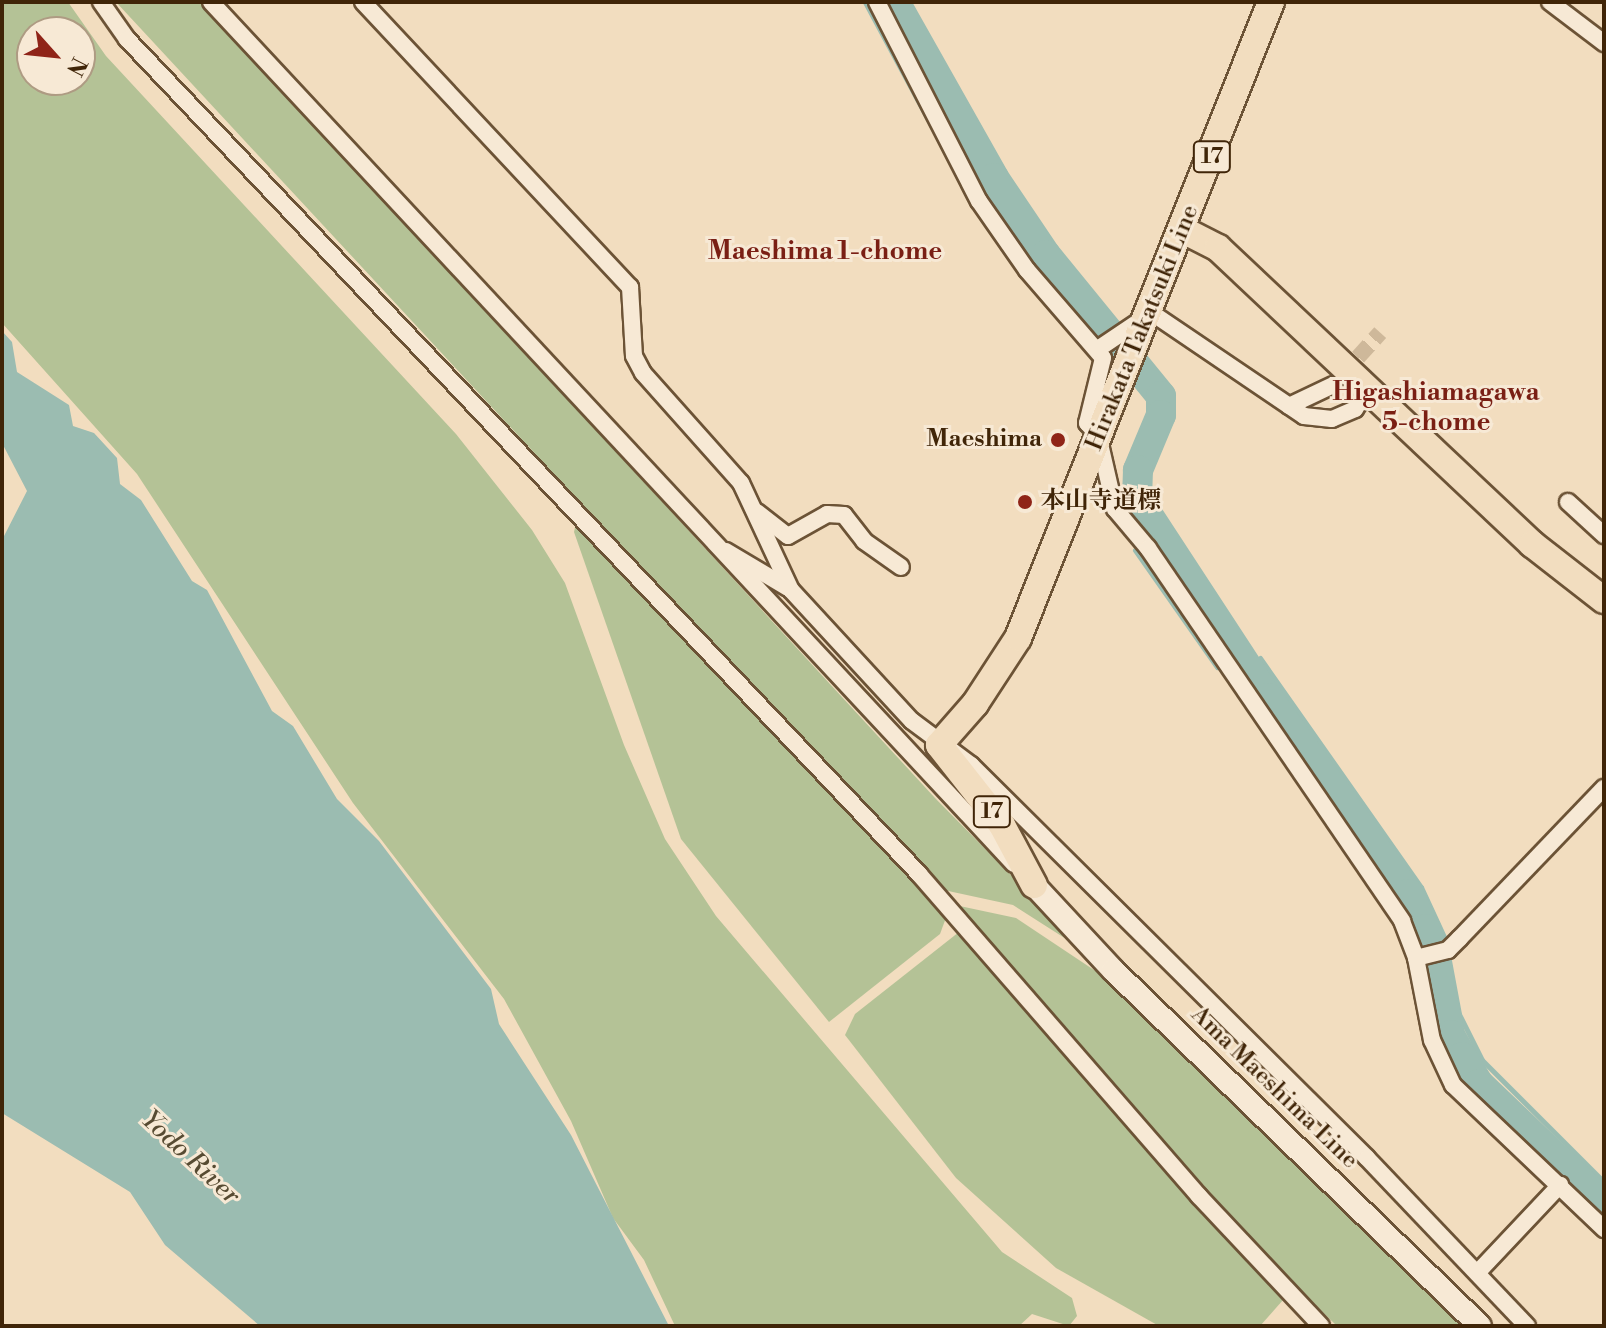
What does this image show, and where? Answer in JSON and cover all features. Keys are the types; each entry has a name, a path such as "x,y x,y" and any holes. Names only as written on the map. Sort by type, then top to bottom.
{"main road":[{"name":"Hirakata Takatsuki Line","path":"939,745 975,704 1018,638 1143,314 1183,230 1271,2"},
{"path":"1183,230 1218,248 1367,391 1604,603"},
{"name":"17","path":"939,745 1002,825 1034,885"},
{"name":"Ama Maeshima Line","path":"1034,885 1113,970 1480,1326"}],"street":[{"path":"101,2 127,39 919,874 1199,1196 1321,1326"},
{"path":"211,2 1034,885"},
{"path":"363,2 630,287 634,356 643,373 727,463 753,508 791,590"},
{"path":"877,2 979,201 1027,270 1098,349 1103,371 1087,416 1098,435 1115,509 1378,881 1416,958 1432,1040 1453,1085 1604,1229"},
{"path":"1550,2 1604,43"},
{"path":"1098,349 1143,314 1304,416 1332,419 1355,409 1367,391"},
{"path":"1289,406 1333,385"},
{"path":"1568,502 1604,535"},
{"path":"753,508 788,536 827,514 844,515 864,541 901,567"},
{"path":"721,549 753,563 791,590 939,745 971,765 1478,1272 1527,1326"},
{"path":"1416,958 1448,950 1604,788"},
{"path":"1478,1272 1560,1185"}],"green space":[{"path":"2,2 68,2 78,16 16,16 16,96 96,96 96,42 456,434 532,530 565,583 624,745 665,839 716,916 1002,1252 1072,1298 1077,1316 1069,1326 1032,1314 1019,1326 675,1326 644,1260 613,1218 571,1121 504,999 353,803 137,474 2,323"},
{"path":"116,2 202,2 935,798 1088,953 1013,905 939,889"},
{"path":"576,523 947,915 940,934 829,1022 681,839 574,532"},
{"path":"955,905 1016,918 1124,990 1466,1326 1337,1326 1276,1267"},
{"path":"959,932 1283,1300 1260,1326 1159,1326 1056,1268 956,1178 845,1035 855,1014"}],"water":[{"name":"Yodo River","path":"2,331 12,342 17,372 69,405 73,426 94,433 117,458 120,484 141,500 192,581 207,590 272,711 293,726 337,799 379,841 491,989 499,1024 571,1135 669,1326 260,1326 165,1245 130,1192 2,1113 2,540 27,491 2,443"}],"waterway":[{"path":"865,2 947,155"},
{"path":"895,2 994,178 1046,255 1161,396 1161,415 1138,470 1137,498 1268,698 1408,894 1426,929 1450,1035 1462,1057 1479,1084 1604,1204"},
{"path":"1135,550 1217,667"},
{"path":"1260,658 1421,887 1445,939 1459,1014 1482,1060 1604,1182"}],"tunnel":[{"path":"1342,375 1380,333"}],"place":[{"name":"Maeshima","path":"1058,440"},
{"name":"本山寺道標","path":"1025,502"}],"district":[{"name":"Maeshima 1-chome","path":"825,252"},
{"name":"Higashiamagawa 5-chome","path":"1436,408"}]}
